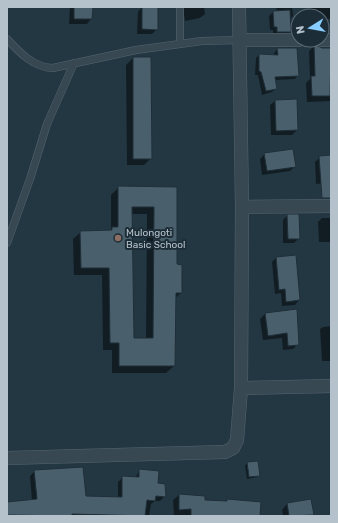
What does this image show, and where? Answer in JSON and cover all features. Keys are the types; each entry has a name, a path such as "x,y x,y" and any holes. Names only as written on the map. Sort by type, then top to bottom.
{"street":[{"path":"7,458 225,452 233,448 236,440 241,388 242,207 239,7"},
{"path":"240,40 290,40"},
{"path":"242,207 331,206"},
{"path":"241,388 331,386"}],"lane":[{"path":"180,7 180,44"},
{"path":"7,40 32,62 44,68 53,68 136,50 231,39 240,40"},
{"path":"7,243 30,179 47,124 74,63"}],"building":[{"path":"74,7 93,7 92,19 74,19"},
{"path":"142,7 158,7 158,30 142,29"},
{"path":"290,10 290,32 277,32 277,27 274,27 273,11"},
{"path":"277,48 297,48 299,76 275,77 277,89 266,91 261,72 259,71 259,54 278,55"},
{"path":"314,48 331,48 330,96 312,96 311,76 315,76"},
{"path":"133,57 151,57 152,159 133,159"},
{"path":"297,99 298,130 276,131 275,100"},
{"path":"293,149 296,167 267,171 264,153"},
{"path":"331,155 331,198 322,198 319,156"},
{"path":"118,186 177,187 177,264 182,265 182,293 176,293 175,366 119,366 119,343 110,343 109,268 81,268 80,231 112,230 112,227 118,227","holes":["132,207 154,207 153,338 134,338"]},
{"path":"287,214 299,214 300,239 288,239"},
{"path":"296,255 300,300 286,302 285,289 279,290 276,257"},
{"path":"297,309 299,345 288,346 287,333 268,336 265,313"},
{"path":"258,461 260,476 249,477 247,462"},
{"path":"83,467 86,496 122,497 122,476 139,477 139,469 159,471 158,483 165,484 166,497 156,496 155,501 147,500 145,516 72,514 72,516 7,515 7,502 37,499 34,470"},
{"path":"179,494 205,496 205,500 227,501 227,499 261,502 260,516 191,516 191,509 179,510"},
{"path":"311,499 314,515 289,516 287,503"}],"place":[{"name":"Mulongoti Basic School","path":"118,238"}]}
